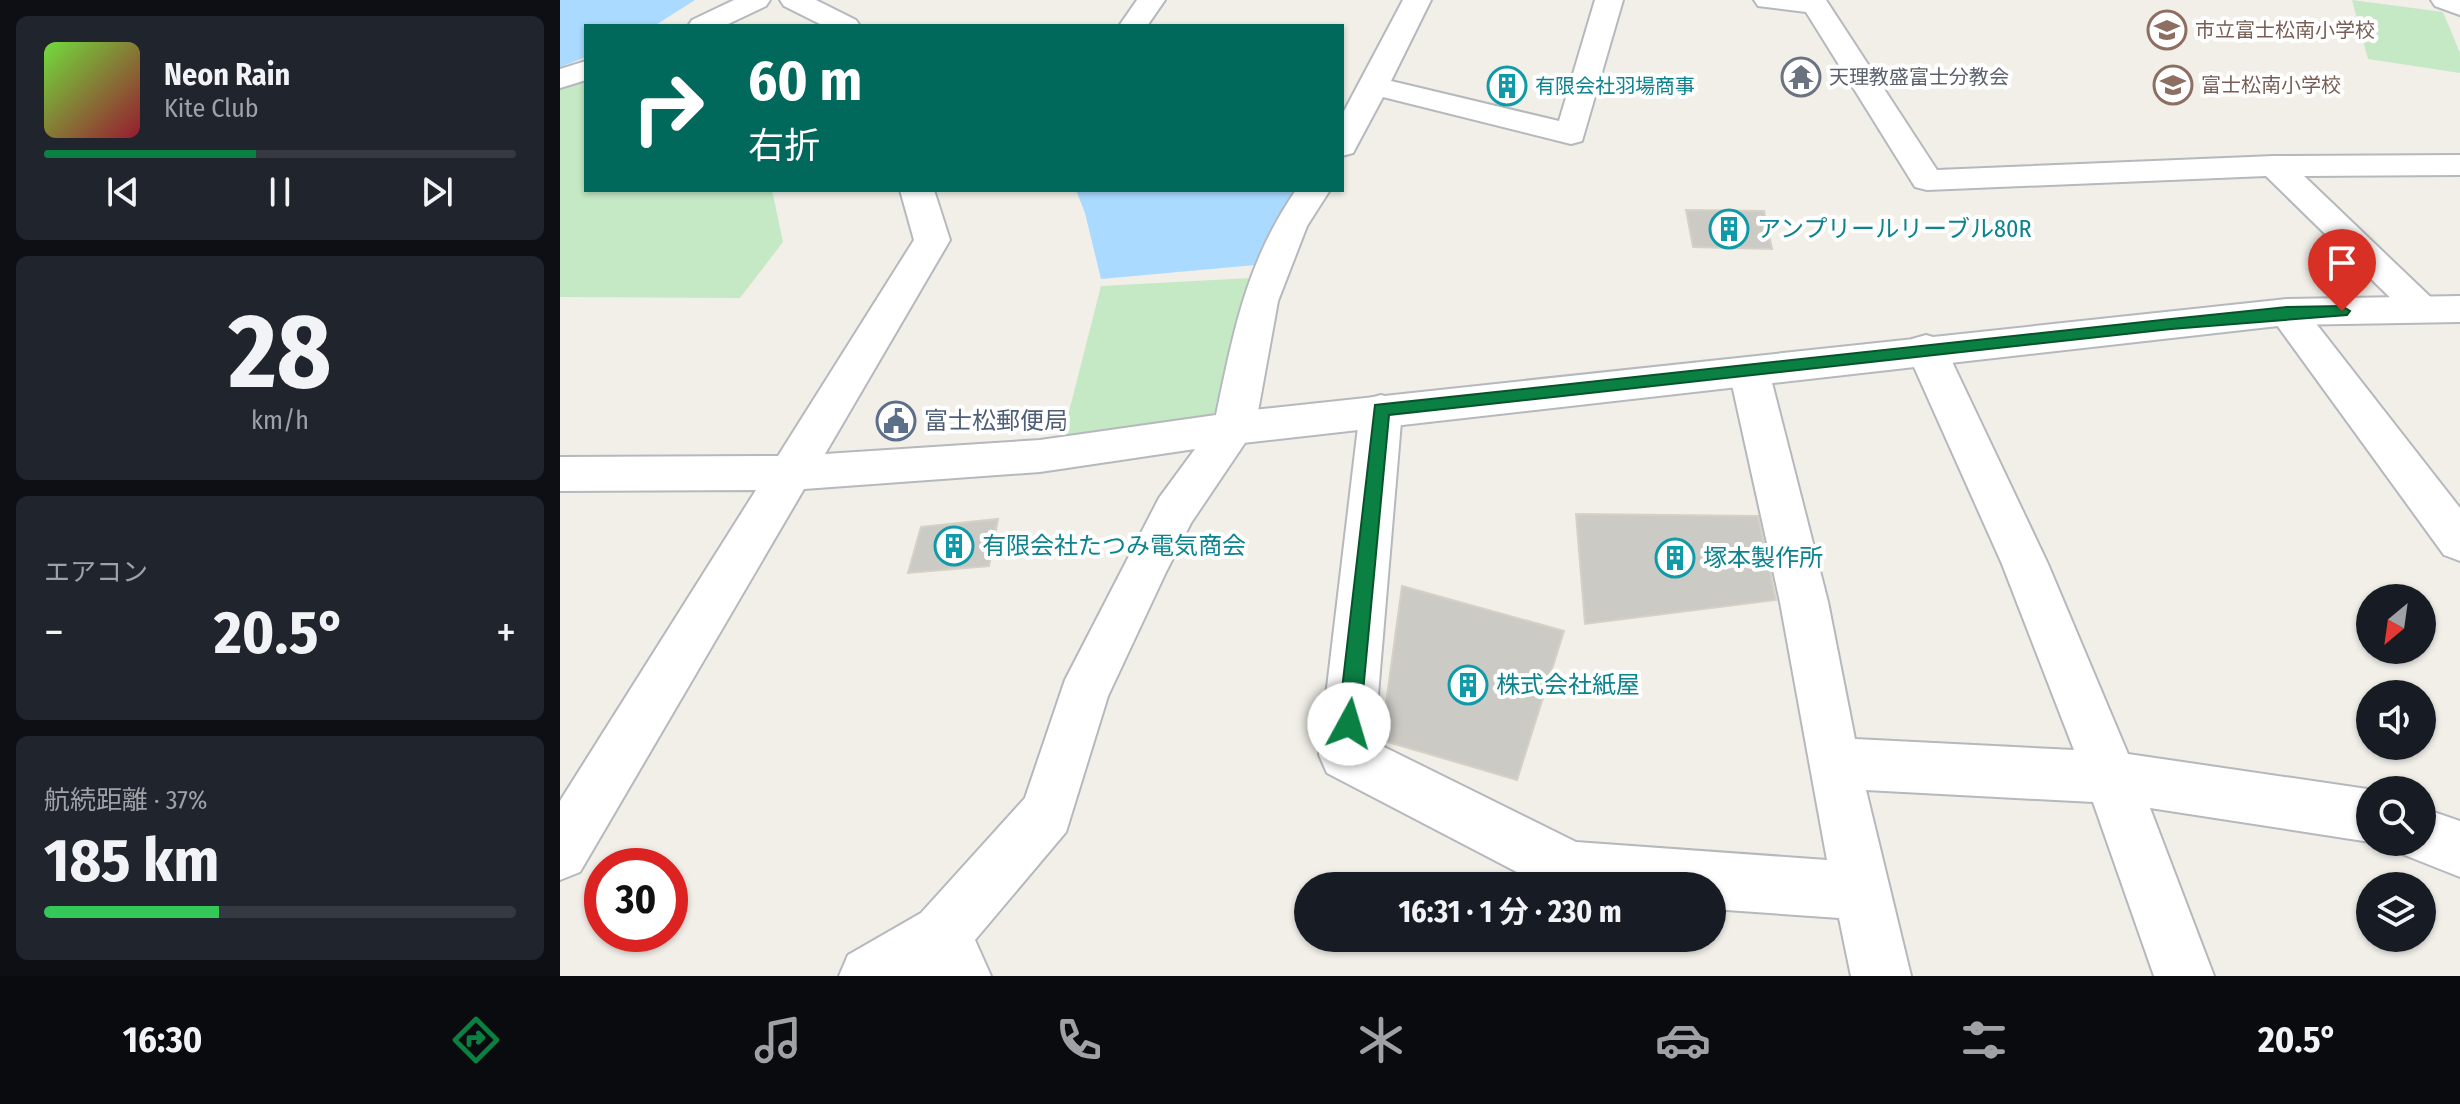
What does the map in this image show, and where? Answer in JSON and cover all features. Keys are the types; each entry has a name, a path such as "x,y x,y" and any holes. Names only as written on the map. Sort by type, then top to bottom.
{"street":[{"path":"706,24 756,0"},
{"path":"794,0 843,24 864,0"},
{"path":"1134,24 1151,0"},
{"path":"1344,140 1375,86 1417,0"},
{"path":"1375,86 1571,134 1609,0"},
{"path":"1768,0 1813,2 1927,180 2274,166 2460,165"},
{"path":"2445,0 2460,7"},
{"path":"560,79 584,71"},
{"path":"2274,166 2442,309"},
{"path":"560,852 932,240 918,192"},
{"path":"869,976 951,955 1047,813 1083,696 1144,569 1175,511 1234,428 1259,301 1289,226 1312,192"},
{"path":"560,474 788,473 1040,456 1381,410 1926,349 2287,312 2442,309"},
{"path":"2287,312 2460,542"},
{"path":"1926,349 2025,564 2111,777 2184,976"},
{"path":"1749,371 1804,602 1833,763 1881,976"},
{"path":"1381,410 1346,755 1572,870 1860,891"},
{"path":"1833,763 2111,777 2356,813"},
{"path":"2436,840 2460,849"}],"green space":[{"path":"2352,0 2443,12 2460,53 2460,73 2368,59"},
{"path":"584,75 584,192 772,192 783,242 740,298 560,297 560,83"},
{"path":"1251,278 1240,306 1223,420 1062,439 1101,286"}],"water":[{"path":"560,0 695,0 657,24 584,24 584,58 560,67"},
{"path":"1077,192 1294,192 1255,265 1101,279"}],"building":[{"name":"アンプリールリーブル80R","path":"1686,210 1764,211 1772,249 1693,247"},
{"name":"塚本製作所","path":"1576,514 1758,516 1776,600 1585,624"},
{"name":"有限会社たつみ電気商会","path":"998,519 989,566 908,573 921,527"},
{"name":"株式会社紙屋","path":"1402,586 1564,631 1517,780 1381,740"}],"place":[{"name":"市立富士松南小学校","path":"2167,30"},
{"name":"天理教盛富士分教会","path":"1801,77"},
{"name":"富士松南小学校","path":"2173,85"},
{"name":"有限会社羽場商事","path":"1507,86"},
{"name":"アンプリールリーブル80R","path":"1729,229"},
{"name":"富士松郵便局","path":"896,421"},
{"name":"有限会社たつみ電気商会","path":"954,546"},
{"name":"塚本製作所","path":"1675,558"},
{"name":"株式会社紙屋","path":"1468,685"}],"route":[{"path":"1349,724 1381,410 1926,349 2287,312 2342,311"}]}
